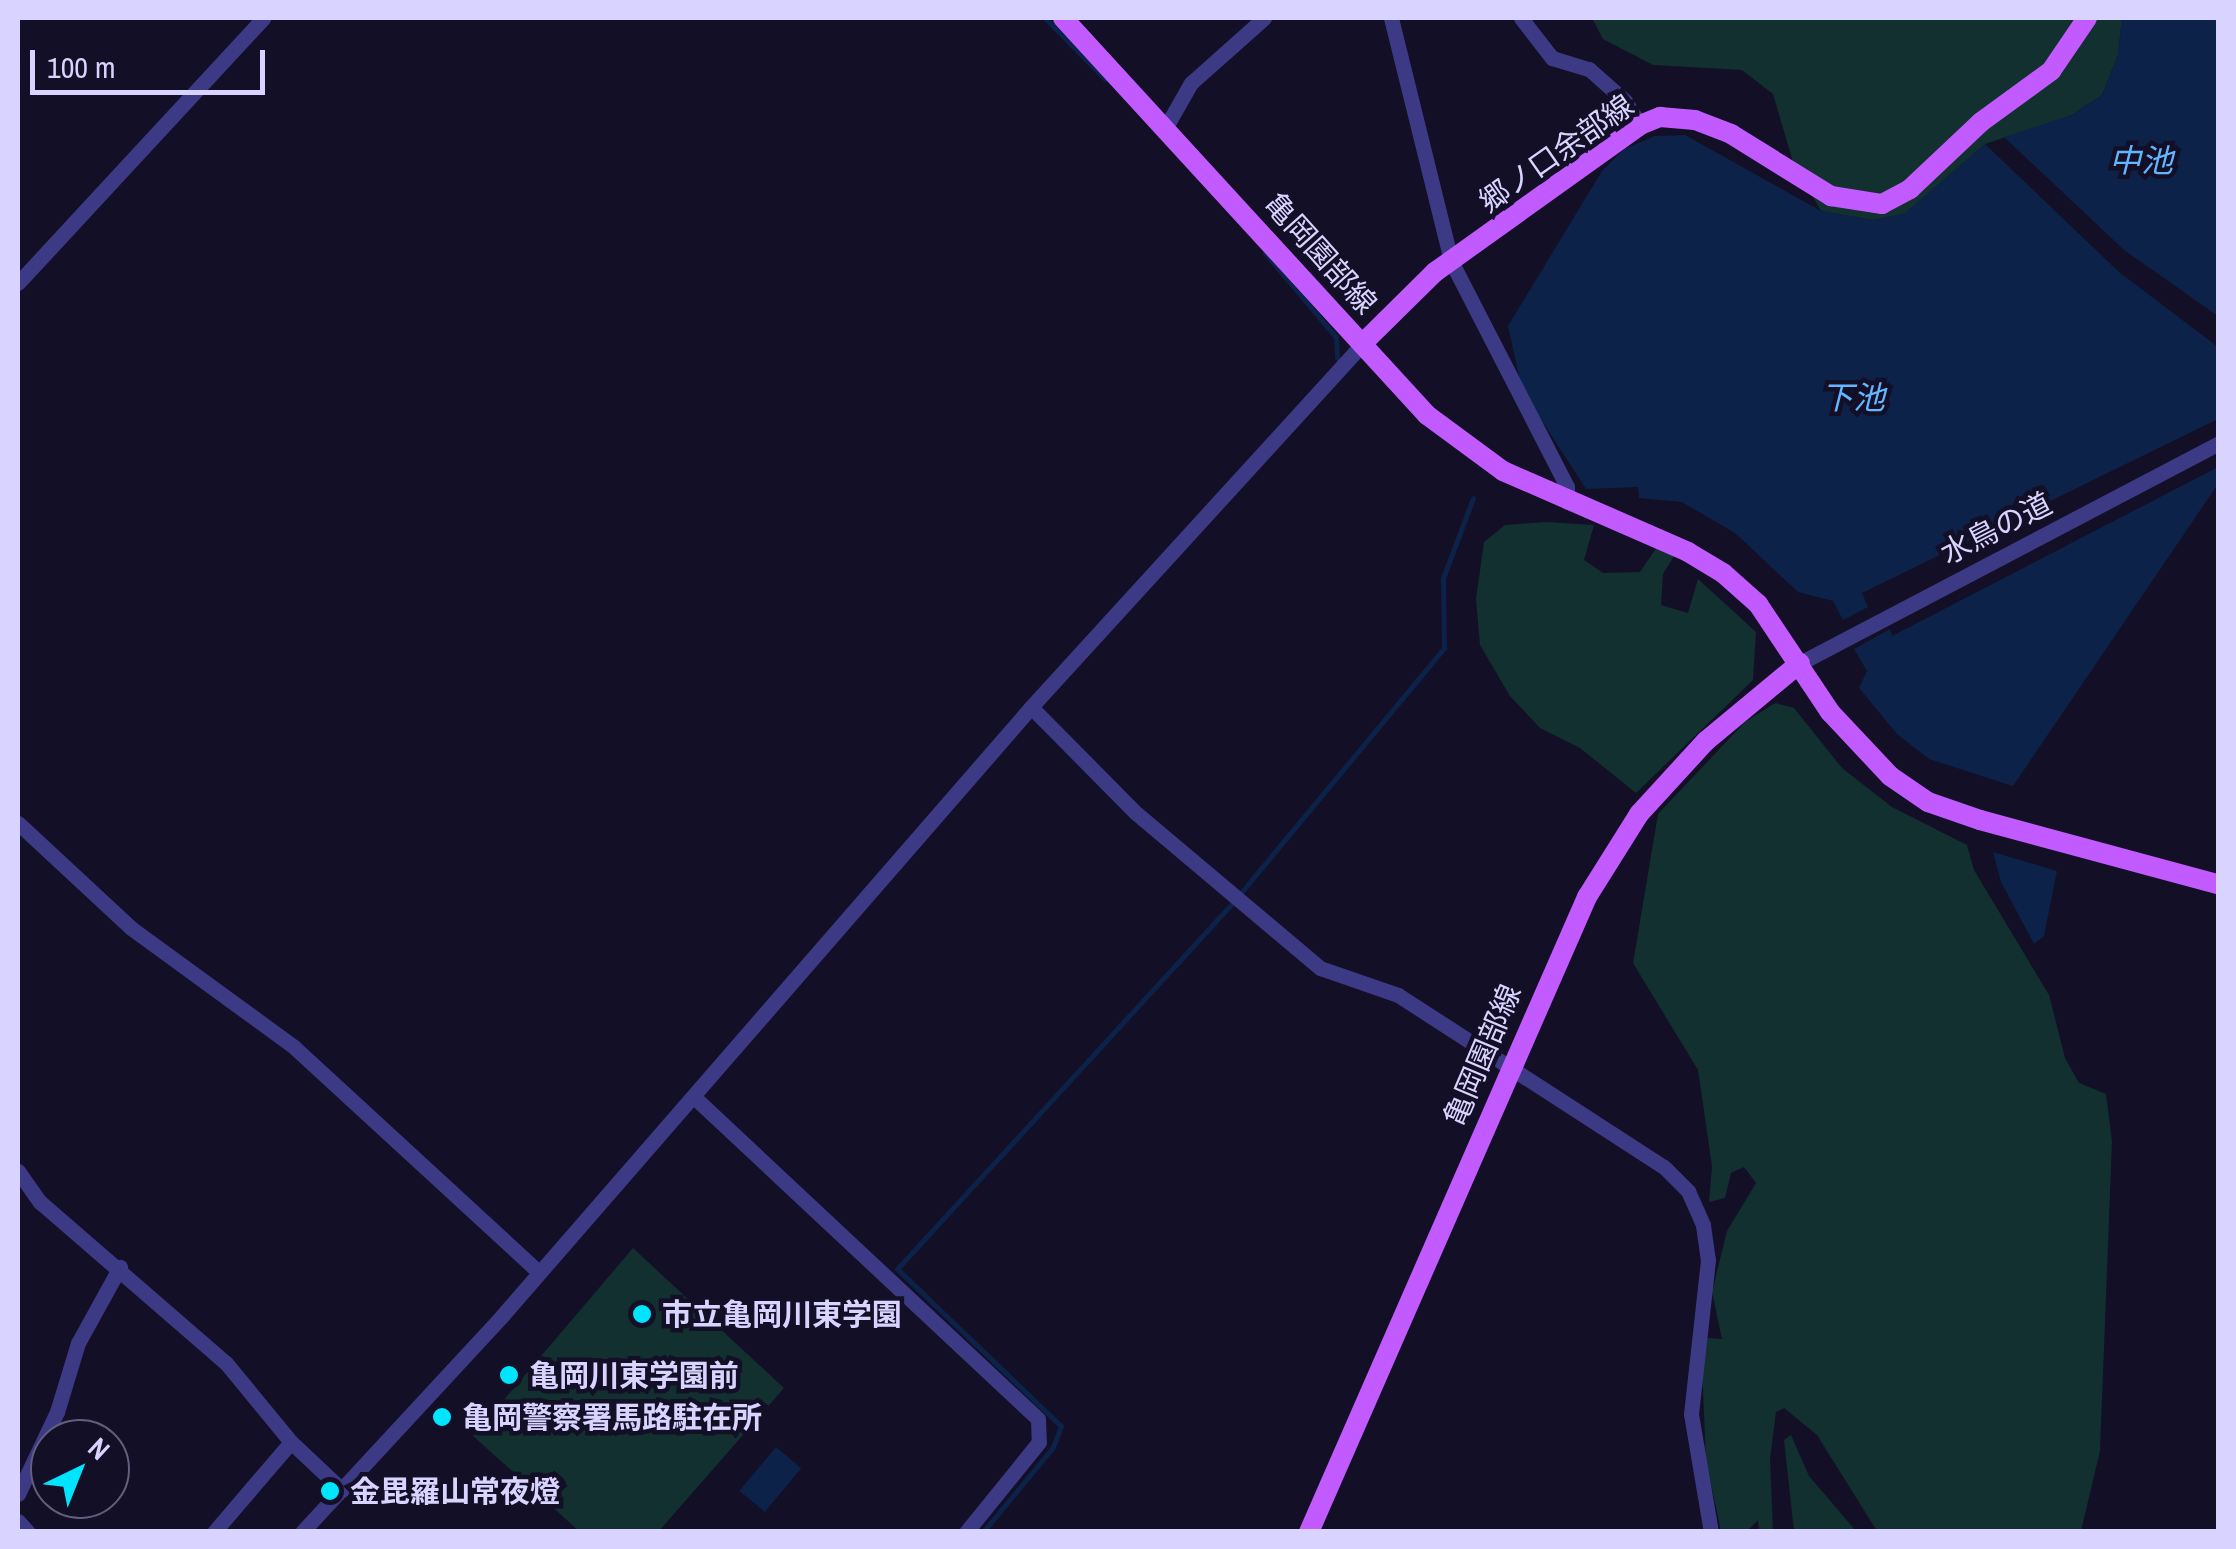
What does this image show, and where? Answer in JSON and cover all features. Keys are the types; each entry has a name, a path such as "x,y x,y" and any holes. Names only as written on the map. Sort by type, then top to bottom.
{"main road":[{"name":"亀岡園部線","path":"1062,18 1167,125 1362,344 1463,445 1568,502 1688,552 1723,573 1758,604 1862,753 1928,802 2218,884"},
{"name":"郷ノ口余部線","path":"1362,344 1452,260 1640,125 1660,116 1695,120 1731,134 1831,196 1882,204 1910,189 1980,122 2052,71 2087,18"},
{"name":"亀岡園部線","path":"1309,1532 1572,924 1639,814 1706,741 1800,663"}],"street":[{"path":"18,283 263,18"},
{"path":"1167,125 1191,83 1264,18"},
{"path":"1392,18 1452,260 1567,487 1568,502"},
{"path":"1521,18 1552,58 1589,69 1625,101 1640,125"},
{"path":"302,1532 694,1097 1031,707 1362,344"},
{"name":"水鳥の道","path":"1800,663 1840,638 2218,444"},
{"path":"1031,707 1136,813 1320,968 1380,985 1664,1167 1688,1191 1704,1224 1708,1260 1691,1414 1711,1532"},
{"path":"18,824 131,928 294,1047 539,1272"},
{"path":"694,1097 1038,1419 1039,1442 966,1532"},
{"path":"18,1171 40,1202 120,1267 226,1363 291,1442 342,1490"},
{"path":"18,1494 22,1469 57,1412 78,1343 120,1267"},
{"path":"214,1532 291,1442"},
{"path":"18,1521 28,1532"}],"green space":[{"path":"1592,18 2122,18 2118,55 2102,95 2072,115 1985,144 1905,214 1873,220 1821,211 1793,162 1773,94 1742,70 1653,65 1603,39"},
{"path":"1505,525 1594,525 1584,560 1603,573 1640,572 1657,547 1674,556 1663,574 1661,605 1688,613 1698,579 1756,632 1753,680 1636,793 1580,748 1540,728 1510,696 1480,645 1476,599 1484,542"},
{"path":"1775,703 1794,708 1842,768 1892,807 1967,845 1974,870 2049,995 2065,1058 2079,1083 2106,1094 2112,1141 2100,1451 2081,1531 1877,1531 1817,1435 1784,1408 1776,1412 1770,1459 1773,1531 1759,1531 1758,1520 1747,1531 1721,1531 1706,1460 1702,1368 1707,1338 1722,1339 1712,1292 1727,1231 1756,1183 1744,1167 1731,1173 1725,1198 1709,1202 1712,1166 1698,1070 1633,963 1658,814 1745,722"},
{"name":"市立亀岡川東学園","path":"633,1248 784,1388 659,1531 579,1531 473,1436"},
{"path":"1791,1435 1809,1476 1856,1531 1794,1531 1784,1440"}],"water":[{"name":"中池","path":"2122,18 2218,18 2218,316 2124,250 2004,137 2072,115 2102,95 2118,55"},
{"name":"下池","path":"1685,135 1821,211 1873,220 1905,213 1985,144 2119,272 2218,347 2218,419 1862,593 1868,607 1843,620 1833,601 1798,592 1735,533 1682,502 1639,498 1638,487 1586,489 1522,390 1508,326 1602,171 1624,149 1655,136"},
{"path":"2218,467 2218,484 2013,786 1929,759 1897,734 1859,688 1867,671 1854,649 1890,629 1892,636"},
{"path":"1993,852 2057,871 2044,936 2034,944 2001,882"},
{"path":"776,1447 801,1468 765,1512 739,1491"}],"waterway":[{"path":"1045,18 1105,79"},
{"path":"1265,253 1336,337 1337,358"},
{"path":"983,1532 1053,1447 1061,1426 897,1269 1229,907 1444,648 1443,578 1473,498"}],"place":[{"name":"市立亀岡川東学園","path":"642,1314"},
{"name":"亀岡川東学園前","path":"509,1375"},
{"name":"亀岡警察署馬路駐在所","path":"442,1417"},
{"name":"金毘羅山常夜燈","path":"330,1491"}]}
